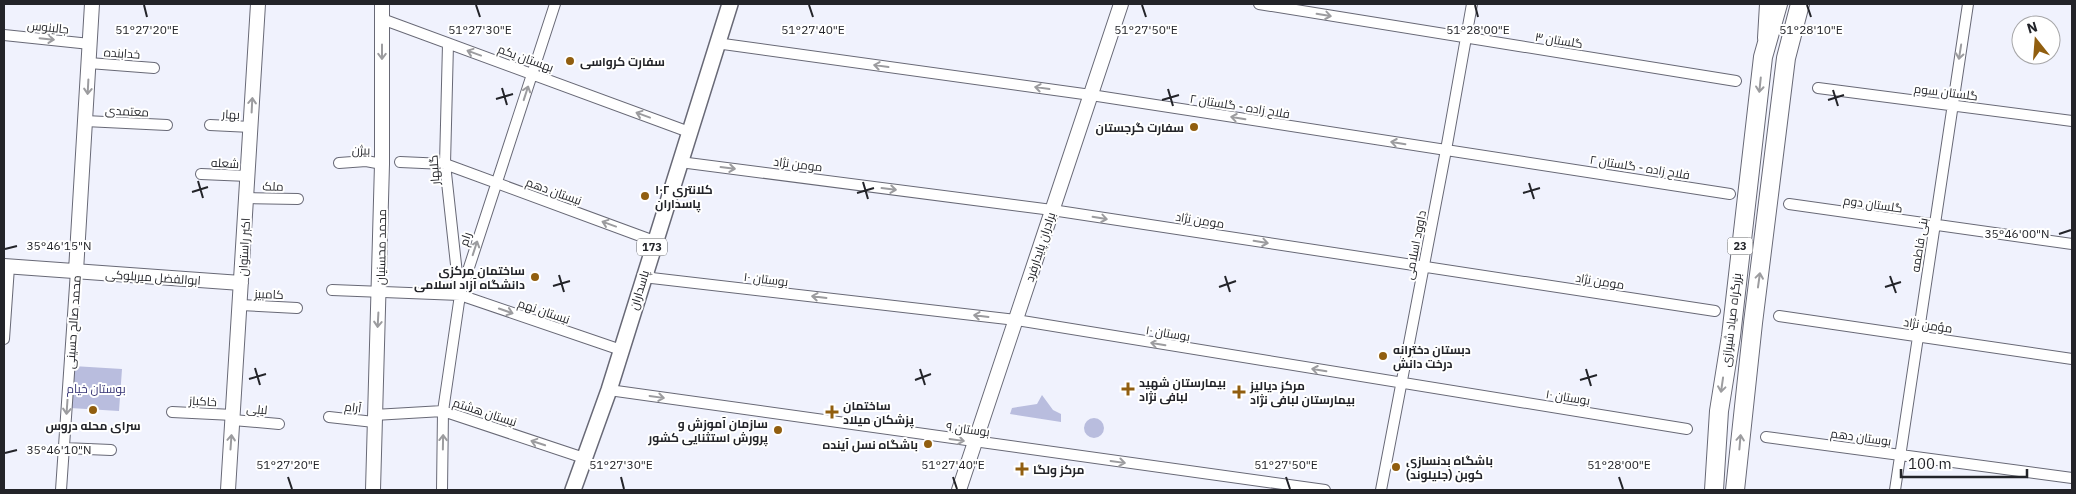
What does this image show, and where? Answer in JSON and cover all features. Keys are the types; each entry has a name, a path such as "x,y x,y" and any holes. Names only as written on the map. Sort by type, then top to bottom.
{"highway":[{"name":"بزرگراه صیاد شیرازی","path":"1714,490 1719,410 1731,336 1763,57 1778,4"},
{"name":"بزرگراه صیاد شیرازی","path":"1735,490 1745,389 1786,58 1802,8"}],"main road":[{"name":"پاسداران","path":"573,490 609,390 728,4"}],"street":[{"name":"محمد صالح حسینی","path":"60,490 86,121 92,4"},
{"name":"اکبر راستوان","path":"228,490 258,4"},
{"name":"محمد محسنیان","path":"373,490 380,291 382,4"},
{"name":"رام","path":"442,490 443,411 460,295 555,4"},
{"name":"برادران پایدارفرد","path":"959,490 1121,4"},
{"name":"گلستان ۳","path":"1259,4 1736,81"},
{"name":"داوود اسلامی","path":"1381,490 1472,4"},
{"path":"1763,57 1765,4"},
{"name":"بنی فاطمه","path":"1895,490 1968,4"},
{"name":"بهستان یکم","path":"382,19 689,132"},
{"name":"جالینوس","path":"4,35 90,44"},
{"name":"فلاح زاده - گلستان ۲","path":"716,43 1091,95 1730,194"},
{"name":"گلبهار","path":"448,44 445,164 460,295"},
{"name":"خدابنده","path":"89,63 154,68"},
{"name":"گلستان سوم","path":"1818,88 2072,121"},
{"name":"معتمدی","path":"86,121 167,125"},
{"name":"بهار","path":"210,125 250,127"},
{"name":"بیژن","path":"339,163 366,161 382,164"},
{"name":"نیستان دهم","path":"400,162 445,164 654,241"},
{"name":"مومن نژاد","path":"680,162 1052,210 1715,311"},
{"name":"شعله","path":"201,174 248,176"},
{"name":"ملک","path":"246,198 298,199"},
{"name":"گلستان دوم","path":"1789,204 2072,244"},
{"path":"4,339 6,267"},
{"name":"ابوالفضل میربلوکی","path":"6,267 241,283"},
{"name":"بوستان ۱۰","path":"643,277 1016,320 1402,384 1687,428"},
{"name":"نیستان نهم","path":"332,290 460,295 621,350"},
{"name":"کامبیز","path":"240,305 296,308"},
{"name":"مؤمن نژاد","path":"1779,316 2072,359"},
{"name":"بوستان ۹","path":"609,390 975,443 1325,490"},
{"name":"نیستان هشتم","path":"374,419 443,411 584,458"},
{"name":"خاکباز","path":"172,412 233,417"},
{"name":"لیلی","path":"233,417 279,424"},
{"name":"آرام","path":"329,417 374,419"},
{"name":"بوستان دهم","path":"1766,437 2072,478"},
{"path":"64,448 110,450"}],"green space":[{"name":"بوستان خیام","path":"73,366 122,369 119,411 70,408"},
{"path":"1042,395 1053,410 1061,414 1061,422 1010,414 1012,408 1037,404"},
{"path":"1090,418 1098,418 1104,424 1104,432 1098,438 1090,438 1084,432 1084,424"}],"place":[{"name":"سفارت کرواسی","path":"570,61"},
{"name":"سفارت گرجستان","path":"1194,127"},
{"name":"کلانتری ۱۰۲ پاسداران","path":"645,196"},
{"name":"ساختمان مرکزی دانشگاه آزاد اسلامی","path":"535,277"},
{"name":"دبستان دخترانه درخت دانش","path":"1383,356"},
{"name":"بیمارستان شهید لبافی نژاد","path":"1128,389"},
{"name":"مرکز دیالیز بیمارستان لبافی نژاد","path":"1239,392"},
{"name":"سرای محله دروس","path":"93,410"},
{"name":"ساختمان پزشکان میلاد","path":"832,412"},
{"name":"سازمان آموزش و پرورش استثنایی کشور","path":"778,430"},
{"name":"باشگاه نسل آینده","path":"928,444"},
{"name":"باشگاه بدنسازی کوبن (جلیلوند)","path":"1396,467"},
{"name":"مرکز ولگا","path":"1022,469"}]}
